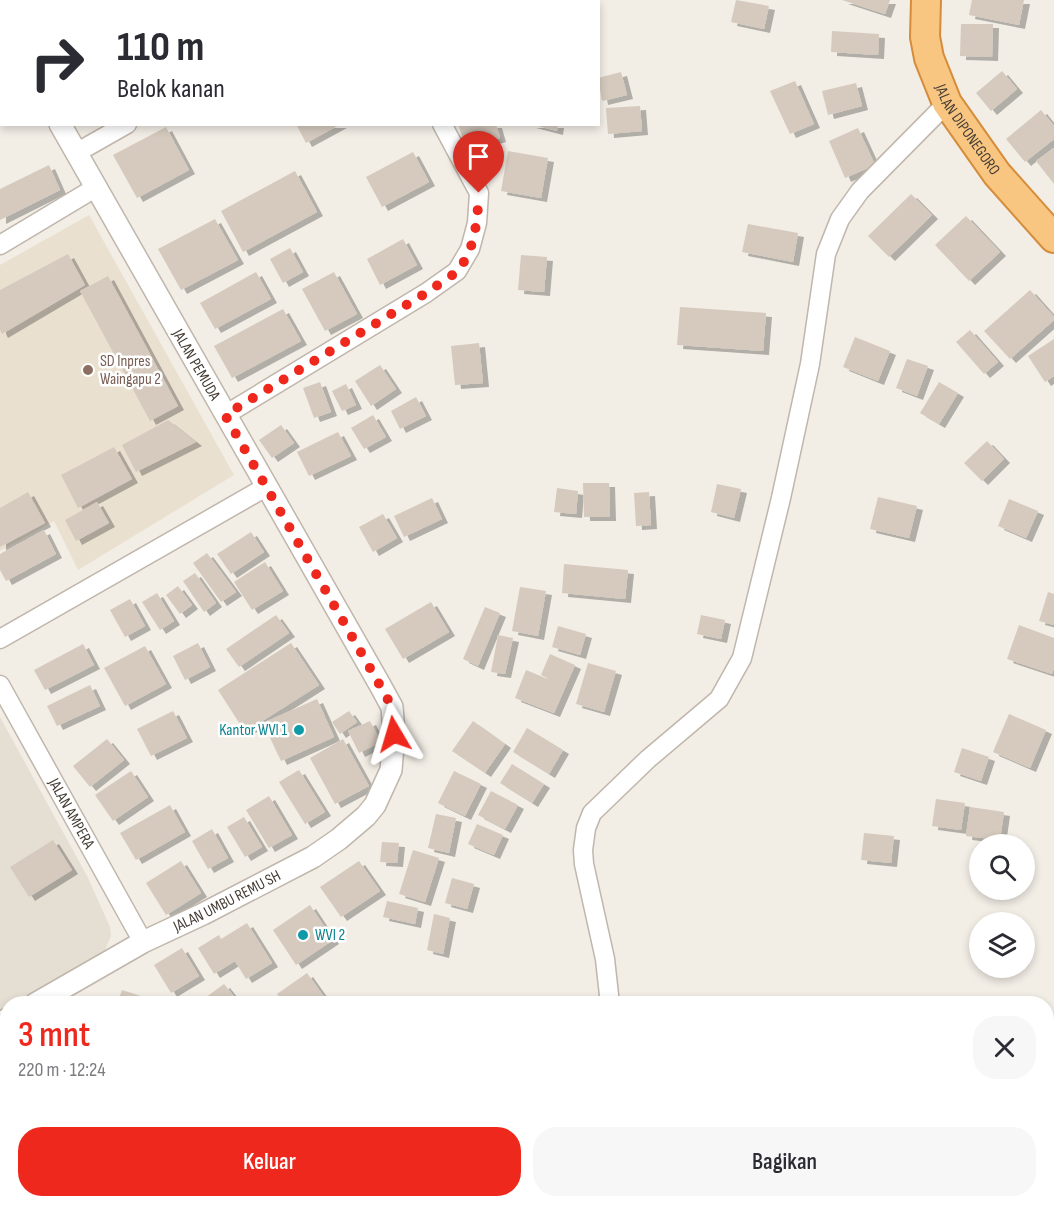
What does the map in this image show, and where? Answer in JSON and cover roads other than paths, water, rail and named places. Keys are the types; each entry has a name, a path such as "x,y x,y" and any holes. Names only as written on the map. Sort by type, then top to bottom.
{"highway":[{"name":"JALAN DIPONEGORO","path":"926,0 925,37 928,58 947,103 997,174 1054,238"}],"street":[{"path":"609,996 605,959 584,864 586,828 592,813 607,798 648,759 719,699 742,658 781,498 810,364 826,254 840,219 860,191 947,103"},
{"name":"JALAN PEMUDA","path":"61,126 392,707 394,734 391,770"},
{"path":"76,153 123,126"},
{"path":"225,415 426,293 457,271 470,249 477,223 479,193 443,126"},
{"path":"0,245 95,189"},
{"path":"0,639 266,487"},
{"name":"JALAN AMPERA","path":"0,685 143,942"},
{"name":"JALAN UMBU REMU SH","path":"49,996 143,942 313,858 339,839 375,805 391,770"}],"place":[{"name":"SD Inpres Waingapu 2","path":"88,370"},
{"name":"Kantor WVI 1","path":"299,730"},
{"name":"WVI 2","path":"303,935"}]}
